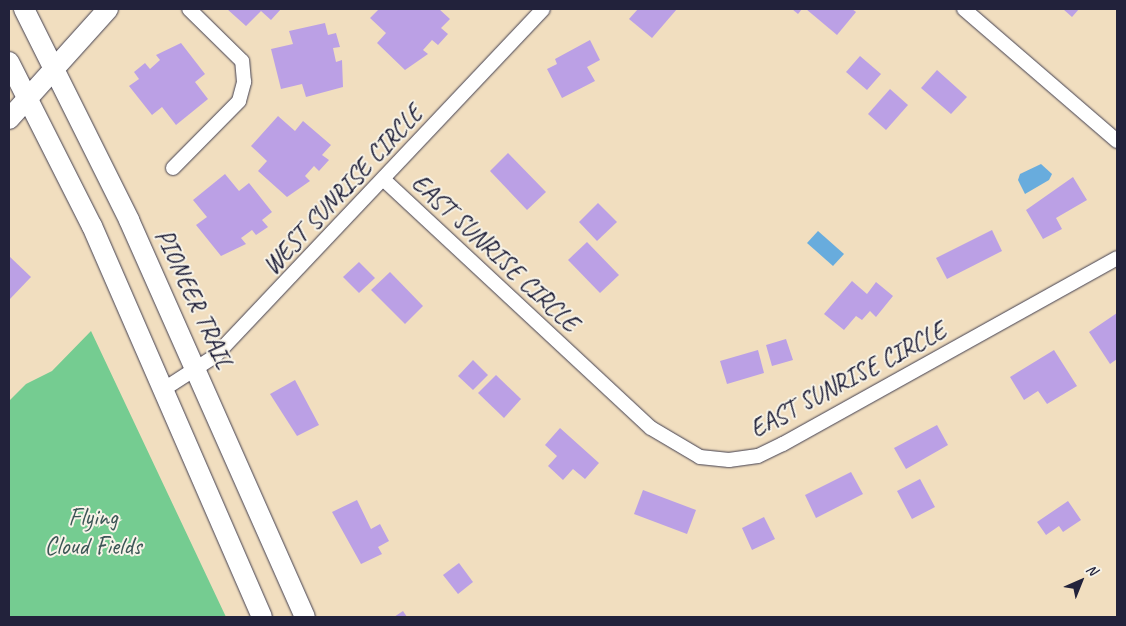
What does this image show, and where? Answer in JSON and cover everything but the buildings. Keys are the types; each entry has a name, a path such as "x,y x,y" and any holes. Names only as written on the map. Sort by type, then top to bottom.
{"main road":[{"name":"PIONEER TRAIL","path":"24,9 55,66 198,369 305,617"},
{"path":"9,119 108,9"},
{"path":"9,62 92,226 262,617"}],"street":[{"path":"173,168 239,101 244,82 242,61 189,9"},
{"name":"WEST SUNRISE CIRCLE","path":"164,389 198,369 384,180 543,9"},
{"path":"964,9 1117,141"},
{"name":"EAST SUNRISE CIRCLE","path":"384,180 650,428 700,457 729,460 758,456 783,444 1117,258"}],"green space":[{"name":"Flying Cloud Fields","path":"91,331 226,617 9,617 9,401 26,384 52,371"}],"water":[{"path":"1041,164 1052,174 1049,180 1025,194 1018,180 1020,174"},
{"path":"818,231 844,254 833,266 807,243"}]}
